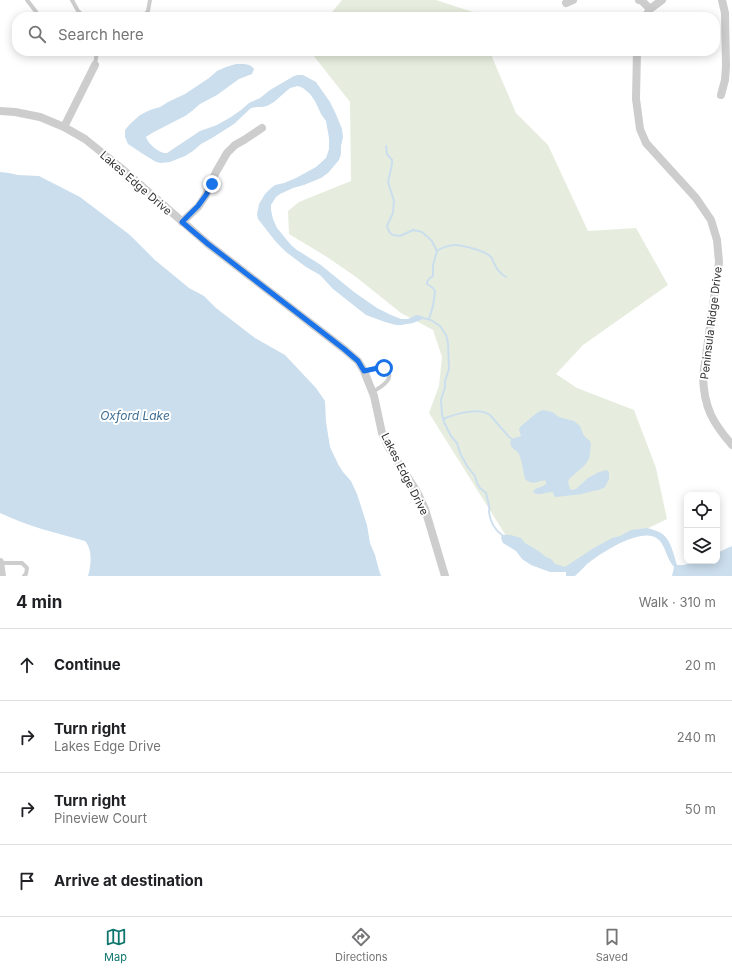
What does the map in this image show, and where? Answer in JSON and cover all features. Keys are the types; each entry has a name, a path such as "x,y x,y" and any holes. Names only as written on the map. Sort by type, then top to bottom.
{"street":[{"path":"639,0 650,9"},
{"path":"648,12 662,0"},
{"path":"721,95 725,80 726,66 725,13 722,0"},
{"name":"Peninsula Ridge Drive","path":"637,56 636,99 640,129 646,143 696,198 711,220 717,240 719,262 703,377 707,405 711,416 721,432 732,445"},
{"path":"64,127 95,65"},
{"name":"Lakes Edge Drive","path":"0,111 15,112 40,117 64,127 85,139 121,168 213,248 358,361 364,371 374,396 382,433 399,465 417,492 425,509 445,576"},
{"path":"182,222 198,206 206,195 216,172 227,153 235,145 262,128"},
{"path":"0,562 2,576"}],"lane":[{"path":"27,0 36,12"},
{"path":"72,0 79,12"},
{"path":"147,12 150,0"},
{"path":"95,65 96,56"},
{"path":"364,371 381,367 388,372 389,376 386,383 381,388 372,392"},
{"path":"0,562 22,562 27,568 24,576"}],"green space":[{"path":"342,0 436,0 473,12 332,12"},
{"path":"314,56 492,56 516,113 548,145 588,231 636,228 668,285 583,345 556,374 577,388 634,410 656,468 667,519 585,559 570,569 546,566 508,539 429,413 439,386 442,357 433,330 401,313 356,277 289,234 288,211 299,202 351,181 350,102"}],"water":[{"path":"236,64 246,64 250,66 254,69 252,74 239,79 217,95 200,104 185,116 146,137 149,143 161,152 167,153 200,131 217,125 231,117 249,103 260,98 270,90 294,76 303,75 316,82 330,102 342,129 343,137 341,154 339,160 328,173 321,178 293,188 276,197 271,205 271,210 277,228 297,250 321,265 354,292 377,308 401,319 408,319 416,315 422,316 423,319 413,323 396,325 366,315 333,289 320,275 306,267 286,252 258,219 257,214 259,204 271,188 275,185 296,178 316,167 326,158 329,149 329,138 326,121 315,101 303,88 298,86 290,88 267,106 251,108 234,124 201,144 185,156 170,162 156,162 128,144 125,137 125,130 140,115 160,107 185,94 217,71"},
{"name":"Oxford Lake","path":"0,172 39,176 80,197 130,235 155,260 189,288 204,296 216,308 255,338 285,355 316,388 325,401 326,422 330,447 338,464 351,481 357,494 367,525 370,543 381,576 88,576 90,568 90,553 88,545 85,541 52,532 10,518 0,513"},
{"path":"543,410 552,412 559,417 574,421 580,426 584,436 590,441 589,459 584,466 569,479 568,482 570,489 576,489 588,478 599,472 607,470 609,473 609,479 605,487 582,494 556,497 554,496 553,492 540,494 533,492 535,489 546,484 546,481 533,483 525,479 520,456 518,452 512,448 510,442 512,439 521,436 519,429 521,426 538,412"},
{"path":"647,528 663,534 671,546 677,565 720,564 720,552 732,546 732,576 672,576 674,567 659,540 653,536 644,536 635,537 605,551 575,576 566,576 566,572 550,572 531,565 522,559 516,551 503,543 501,538 502,535 512,535 521,538 525,543 551,559 555,564 565,567 592,549 631,530"}],"waterway":[{"path":"386,146 387,154 392,160 388,182 394,201 393,213 387,226 388,229 393,235 400,236 413,230 422,232 432,241 437,251 433,265 433,276 427,282 427,284 435,291 429,319"},
{"path":"437,251 445,247 455,245 468,247 479,251 491,257 498,270 506,277"},
{"path":"423,318 431,320 440,326 446,335 448,343 449,369 441,400 444,422 451,436 457,443 460,453 467,466 475,476 477,483 486,493 490,519 495,528 502,535"},
{"path":"443,419 466,412 473,411 485,413 490,415 512,439"}],"route":[{"path":"212,184 198,206 182,222 288,307 344,349 358,361 364,371 381,367 384,368"}]}
